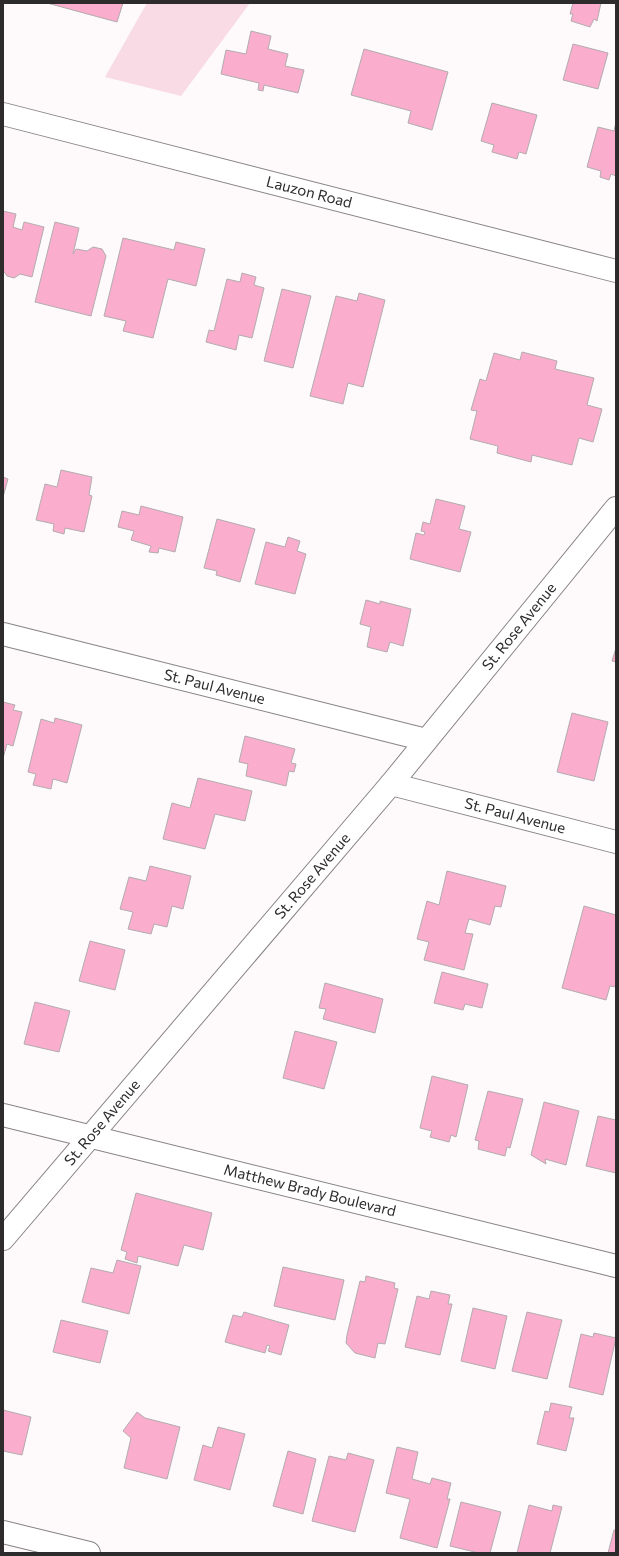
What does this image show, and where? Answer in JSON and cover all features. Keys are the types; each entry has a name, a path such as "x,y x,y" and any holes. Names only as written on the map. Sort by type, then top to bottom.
{"street":[{"name":"Lauzon Road","path":"3,114 616,271"},
{"name":"St. Rose Avenue","path":"3,1239 391,784 616,508"},
{"name":"St. Paul Avenue","path":"3,634 426,740"},
{"name":"St. Paul Avenue","path":"391,784 616,842"},
{"name":"Matthew Brady Boulevard","path":"3,1115 616,1266"},
{"path":"3,1532 89,1553"}],"shaded area":[{"path":"147,3 250,3 181,96 105,77"}],"building":[{"path":"47,3 123,3 117,22"},
{"path":"573,3 601,3 597,21 594,19 590,27 571,21 573,14 570,14"},
{"path":"251,31 271,36 268,49 288,54 285,66 304,70 298,93 264,85 263,91 258,90 259,83 221,74 226,50 246,54"},
{"path":"573,44 608,53 598,89 563,80"},
{"path":"364,49 448,72 432,130 408,123 411,111 351,95"},
{"path":"492,103 537,115 526,154 519,152 517,159 492,152 494,145 481,141"},
{"path":"616,122 616,176 611,174 609,180 600,177 601,171 587,167 598,127 614,131"},
{"path":"3,211 16,214 13,227 22,230 24,222 44,227 32,277 20,274 14,278 7,276 3,270"},
{"path":"55,222 79,228 73,254 76,249 87,251 93,247 102,249 106,256 91,316 35,302"},
{"path":"123,238 174,250 176,242 205,249 196,286 168,279 153,338 123,331 126,321 104,316"},
{"path":"242,273 256,277 254,285 264,288 252,338 239,335 236,350 206,342 209,330 214,331 227,279 240,282"},
{"path":"282,289 311,296 293,368 264,361"},
{"path":"359,293 385,300 363,387 348,383 343,404 310,396 336,296 357,301"},
{"path":"522,352 557,361 555,369 594,378 587,405 602,409 593,442 579,438 572,465 532,455 531,462 497,453 498,446 470,439 477,411 471,410 480,379 486,381 494,353 520,360"},
{"path":"61,470 92,477 89,495 92,496 84,532 65,528 64,534 53,531 54,524 36,520 45,484 57,487"},
{"path":"3,477 8,479 3,497"},
{"path":"436,499 465,506 459,529 471,532 460,572 410,559 416,533 424,535 425,532 421,531 423,522 430,524"},
{"path":"141,506 183,517 175,552 159,548 158,553 149,552 151,546 131,540 134,531 118,527 122,511 139,515"},
{"path":"217,519 255,529 240,582 216,575 217,571 204,568"},
{"path":"288,537 300,541 297,551 306,554 295,594 255,584 266,542 285,547"},
{"path":"366,600 380,604 380,601 411,609 403,646 390,642 387,652 367,647 371,627 360,624"},
{"path":"616,648 616,662 612,661"},
{"path":"3,702 15,705 13,710 22,712 13,746 7,744 3,758"},
{"path":"572,713 608,722 594,781 557,772"},
{"path":"55,718 82,725 67,783 53,779 51,789 33,785 36,774 28,772 41,719 54,723"},
{"path":"245,736 295,749 291,763 296,764 294,772 289,771 286,786 246,776 248,764 239,762"},
{"path":"198,778 252,791 245,821 215,814 205,849 163,839 172,803 190,808"},
{"path":"150,866 191,876 183,909 172,906 167,927 154,924 151,934 128,929 133,912 120,909 129,877 146,881"},
{"path":"447,871 506,886 501,907 495,906 490,925 469,919 465,933 473,934 464,970 424,960 429,942 417,939 427,901 439,905"},
{"path":"584,906 616,915 616,987 610,986 606,1000 562,988"},
{"path":"90,941 125,950 115,990 79,981"},
{"path":"442,972 488,984 482,1008 465,1004 463,1010 434,1003"},
{"path":"325,983 383,999 375,1033 323,1019 326,1009 319,1008"},
{"path":"35,1002 70,1011 59,1052 24,1044"},
{"path":"295,1031 337,1042 324,1089 283,1078"},
{"path":"432,1076 468,1085 456,1137 451,1135 449,1142 430,1137 432,1131 420,1128"},
{"path":"488,1091 523,1099 510,1148 507,1147 505,1156 478,1149 479,1141 475,1140"},
{"path":"544,1102 579,1111 566,1165 545,1159 546,1164 531,1155"},
{"path":"598,1116 616,1120 616,1173 586,1166"},
{"path":"136,1193 212,1213 203,1250 184,1245 178,1266 138,1256 137,1263 125,1259 127,1252 121,1250"},
{"path":"117,1260 141,1266 129,1314 82,1302 91,1268 113,1273"},
{"path":"283,1267 344,1280 335,1320 274,1306"},
{"path":"366,1276 395,1283 394,1288 398,1289 385,1344 378,1343 375,1358 355,1353 346,1343 360,1281 365,1282"},
{"path":"431,1291 450,1295 448,1304 452,1304 440,1355 405,1347 417,1296 429,1299"},
{"path":"473,1308 507,1316 495,1369 461,1361"},
{"path":"244,1312 289,1325 281,1355 268,1351 270,1346 267,1345 265,1353 225,1342 233,1315 242,1317"},
{"path":"527,1312 562,1320 547,1379 512,1371"},
{"path":"61,1320 108,1331 100,1363 53,1352"},
{"path":"594,1333 616,1338 603,1395 569,1387 581,1334 593,1337"},
{"path":"551,1403 572,1407 569,1418 574,1418 566,1451 537,1444 545,1411 549,1412"},
{"path":"3,1410 31,1417 22,1455 3,1451"},
{"path":"137,1412 145,1418 180,1427 167,1479 124,1468 131,1438 123,1431"},
{"path":"218,1427 245,1434 230,1490 194,1480 203,1445 212,1448"},
{"path":"397,1447 418,1452 412,1479 430,1484 432,1478 451,1483 447,1499 450,1499 437,1548 400,1538 410,1499 386,1493"},
{"path":"288,1451 316,1459 303,1514 273,1506"},
{"path":"348,1453 374,1460 355,1532 312,1521 329,1456 346,1460"},
{"path":"461,1502 501,1512 490,1553 479,1553 450,1546"},
{"path":"529,1505 552,1511 553,1505 562,1507 550,1553 517,1553"},
{"path":"614,1530 616,1530 616,1553 608,1553"}]}
